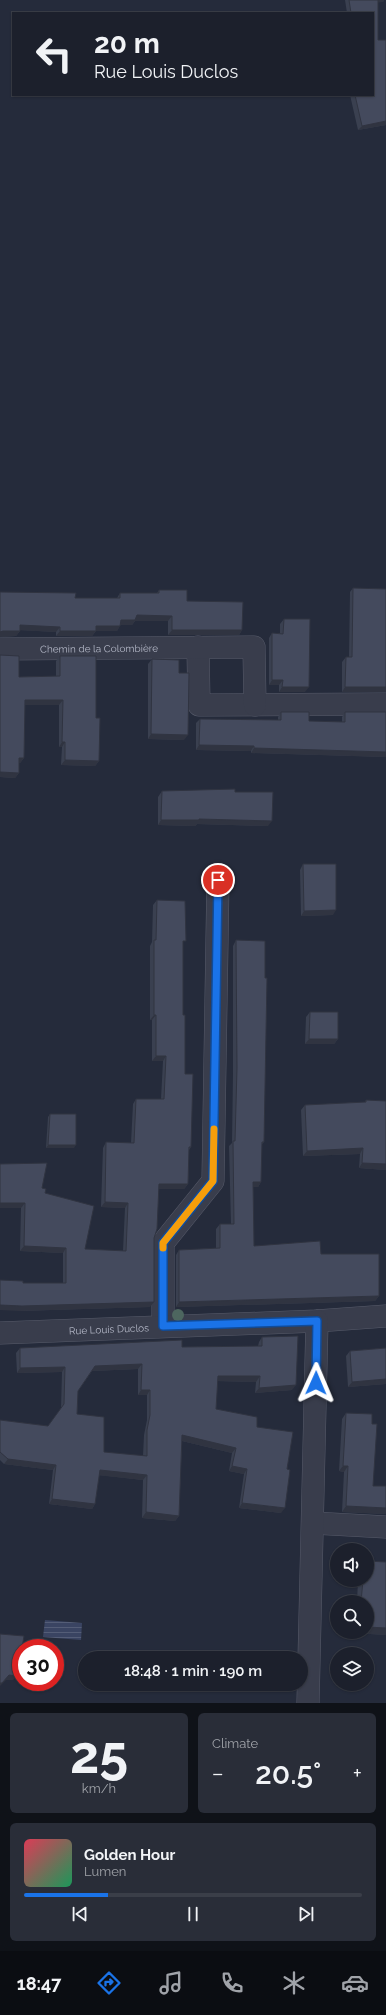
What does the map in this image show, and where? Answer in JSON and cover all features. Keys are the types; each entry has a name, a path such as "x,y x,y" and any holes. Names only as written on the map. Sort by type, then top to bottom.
{"street":[{"path":"198,647 199,705 386,704"},
{"name":"Chemin de la Colombière","path":"0,649 254,647 255,705"},
{"path":"163,1326 163,1243 213,1181 218,880"},
{"name":"Rue Louis Duclos","path":"0,1333 317,1321 386,1316"},
{"path":"308,1703 317,1321"},
{"path":"313,1523 386,1527"}],"water":[{"path":"45,1620 82,1623 81,1640 43,1637"}],"building":[{"path":"349,0 378,0 378,40 386,40 386,121 362,126 355,96 374,96 374,12 351,12"},
{"path":"353,588 386,589 386,687 345,687 346,657 352,657"},
{"path":"159,590 187,590 187,601 243,602 242,630 172,630 172,616 137,615 135,620 121,620 120,626 96,626 96,631 60,631 60,627 20,625 20,631 0,632 0,592 76,593 75,598 120,598 120,593 159,593"},
{"path":"284,619 310,619 309,687 282,687 283,680 272,680 272,633 283,634"},
{"path":"0,655 19,656 19,677 60,676 60,656 96,656 96,718 100,718 99,761 65,760 65,742 62,742 63,700 25,700 24,758 19,758 19,773 0,772"},
{"path":"152,659 179,660 179,673 189,673 188,735 151,734"},
{"path":"281,712 309,712 309,721 345,722 345,712 386,712 386,752 199,745 200,719 281,720"},
{"path":"235,789 235,792 273,792 272,821 199,819 161,820 162,791"},
{"path":"303,864 336,864 336,910 304,911"},
{"path":"157,900 185,901 186,941 183,941 183,1015 185,1015 185,1074 193,1074 191,1147 189,1147 188,1184 159,1184 157,1229 154,1238 154,1302 22,1306 0,1305 0,1280 23,1281 23,1283 66,1283 66,1248 24,1246 25,1203 0,1203 0,1164 47,1163 42,1188 46,1189 45,1193 94,1206 85,1249 126,1251 128,1203 105,1202 106,1142 134,1143 136,1099 164,1099 166,1056 156,1056 156,1015 154,1015 154,940 156,940"},
{"path":"236,940 265,941 265,978 267,978 264,1142 262,1142 261,1182 253,1182 254,1246 320,1241 321,1254 379,1254 379,1296 179,1302 179,1250 220,1248 220,1224 234,1224 233,1141 235,1141 237,1068"},
{"path":"310,1012 338,1012 338,1039 309,1039"},
{"path":"366,1100 386,1101 386,1164 362,1163 363,1148 307,1151 305,1105 366,1102"},
{"path":"50,1114 76,1114 76,1145 48,1145"},
{"path":"298,1336 296,1385 259,1388 260,1376 218,1376 216,1409 257,1417 257,1427 293,1432 287,1469 290,1470 285,1508 242,1503 247,1469 232,1466 236,1448 182,1435 179,1516 146,1512 147,1475 100,1470 95,1504 52,1499 56,1465 8,1459 0,1452 0,1420 48,1426 64,1404 65,1367 20,1368 20,1348 182,1340 182,1347 262,1346 262,1337","holes":["142,1364 141,1390 150,1390 147,1456 104,1452 104,1417 77,1414 78,1391 95,1366"]},
{"path":"386,1348 386,1379 352,1382 350,1351"},
{"path":"346,1413 372,1414 372,1424 377,1424 373,1486 386,1486 386,1508 346,1506 348,1466 343,1466"},
{"path":"374,1561 386,1562 386,1628 374,1627 374,1595 362,1595 362,1587 374,1587"},
{"path":"0,1634 24,1636 24,1639 12,1639 12,1675 9,1675 2,1683 0,1683"}],"slow traffic":[{"path":"163,1248 163,1243 213,1181 214,1129"}],"route":[{"path":"218,880 213,1181 163,1243 163,1326 317,1321 316,1383"}]}
